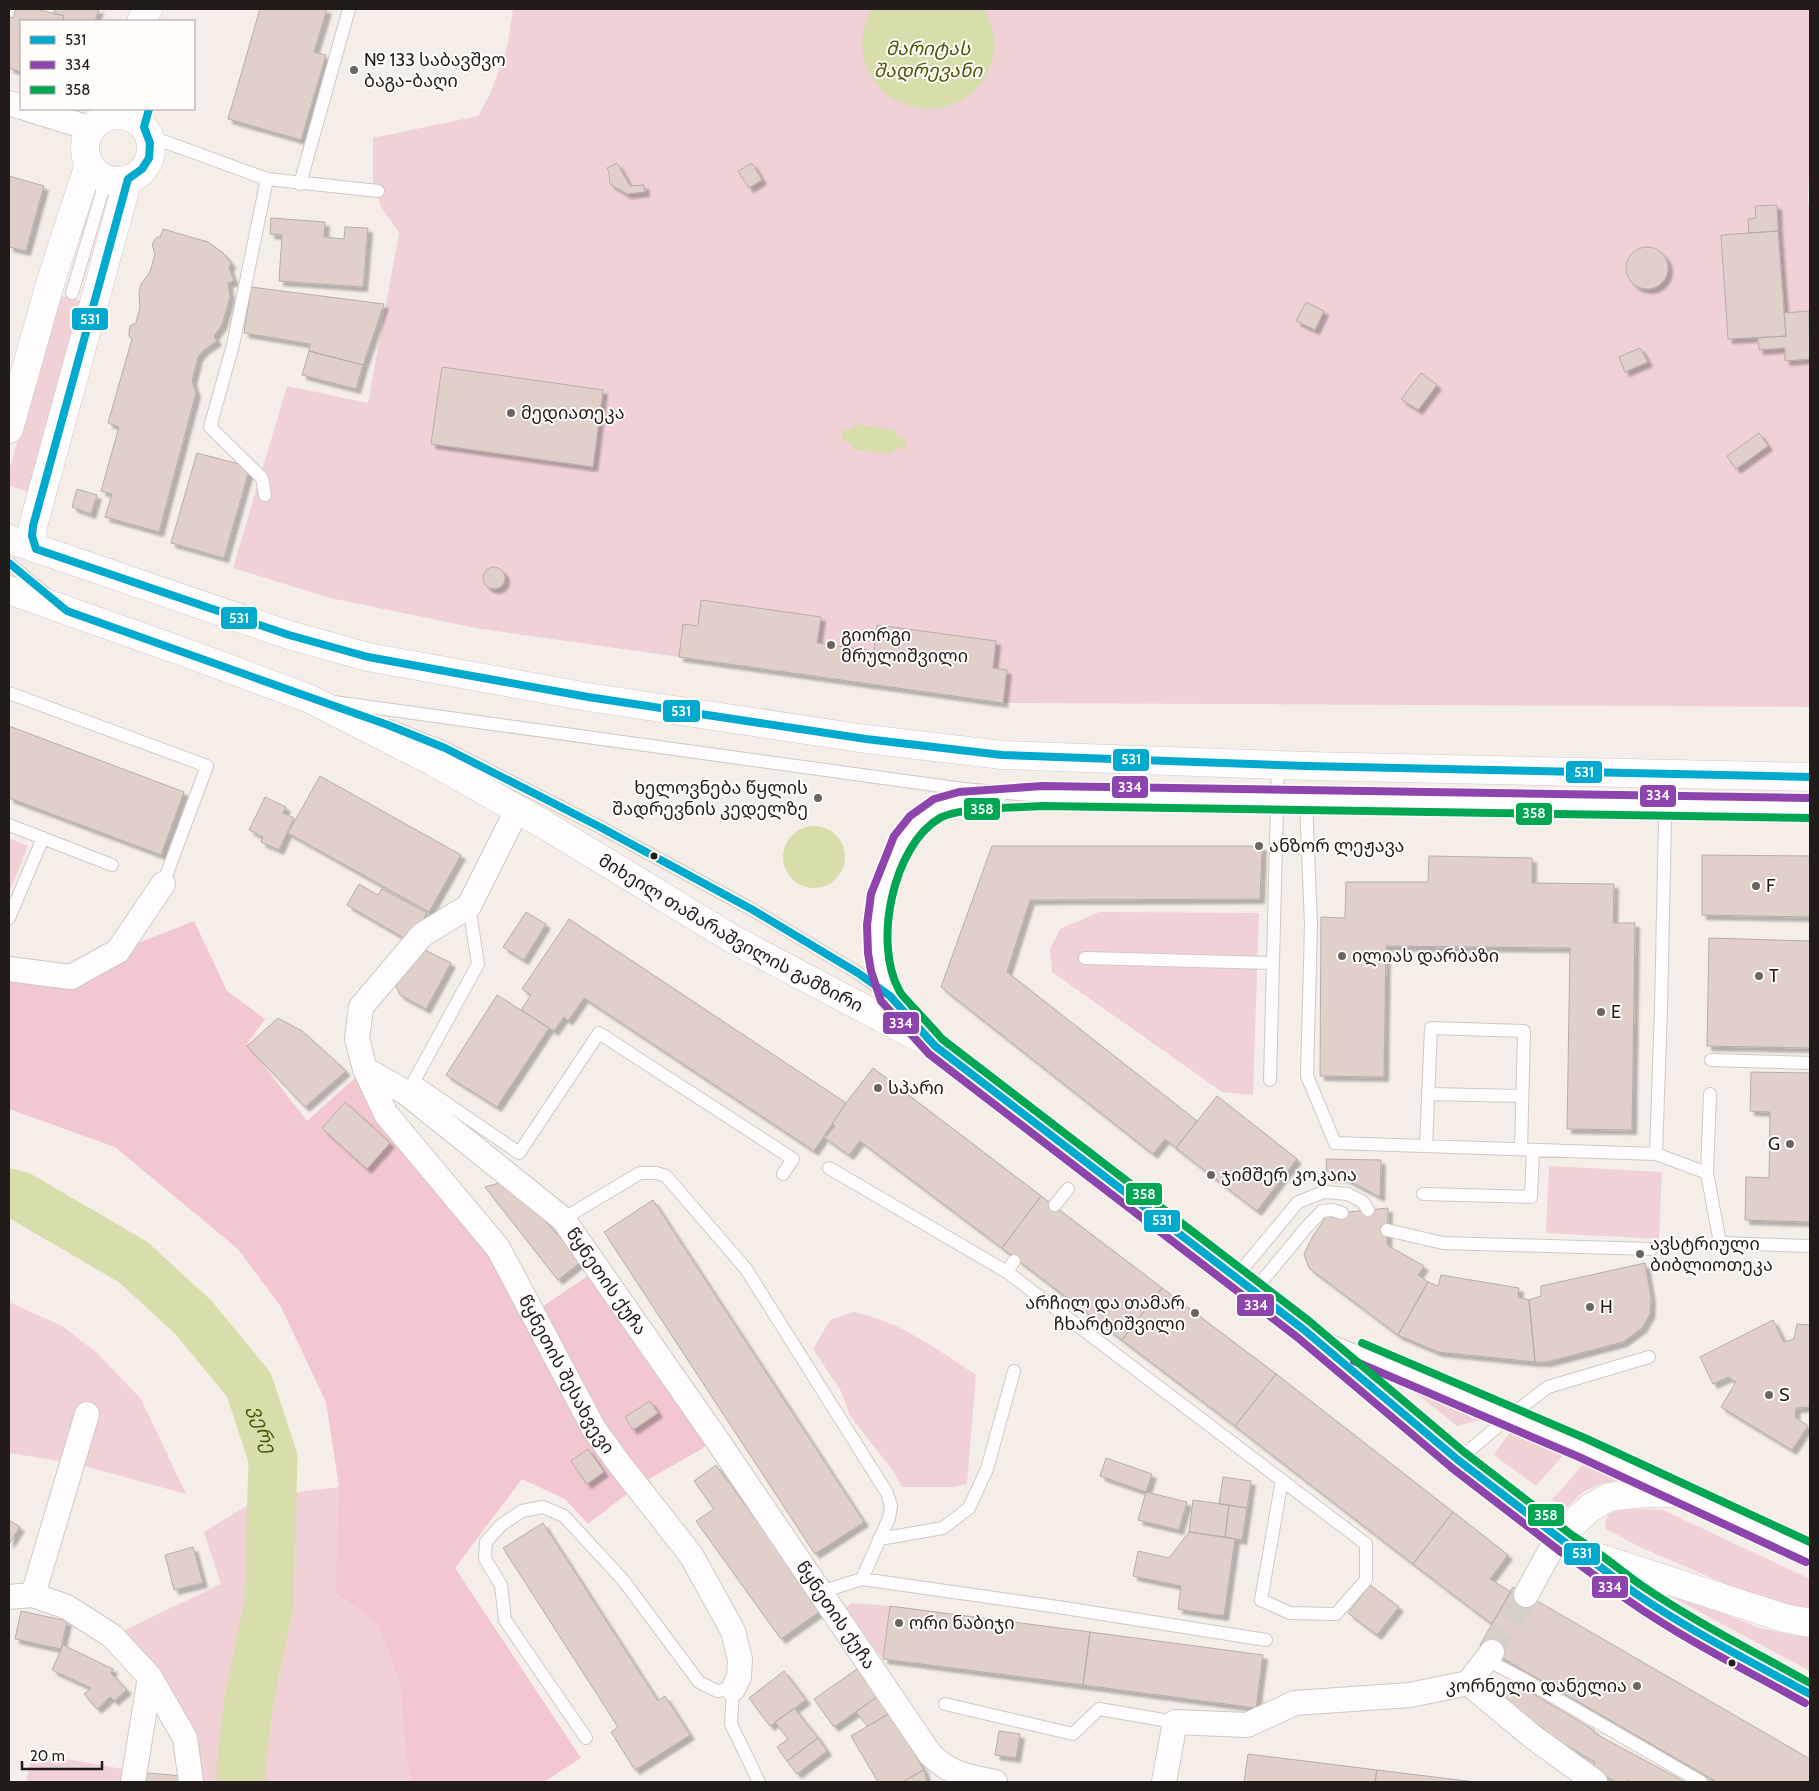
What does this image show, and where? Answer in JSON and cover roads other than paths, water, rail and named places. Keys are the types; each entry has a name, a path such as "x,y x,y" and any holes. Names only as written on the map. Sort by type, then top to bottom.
{"main road":[{"path":"142,20 148,9"},
{"path":"115,115 126,116 147,124 151,146 150,157 146,166 138,174 108,174 85,154 88,132 101,118 115,115"},
{"path":"9,429 50,284 108,174"},
{"path":"36,549 32,536 33,526 108,174"},
{"path":"9,539 289,635 368,658 588,698 866,739 1002,755 1278,766 1810,777"},
{"name":"მიხეილ თამარაშვილის გამზირი","path":"9,590 310,699 432,761 736,941 935,1046 1303,1329 1458,1460 1568,1544 1635,1593 1694,1630 1810,1694"},
{"path":"1810,1553 1679,1493 1645,1492 1609,1497 1590,1508 1568,1544 1784,1618 1810,1623"}],"street":[{"path":"36,110 101,118"},
{"path":"365,1069 357,1039 361,1007 422,935 469,906 517,810"},
{"path":"9,969 71,977 118,951 163,884"},
{"name":"წყნეთის ქუჩა","path":"365,1069 405,1092 563,1219 930,1754 942,1767 960,1778 995,1782"},
{"name":"წყნეთის შესახვევი","path":"365,1069 386,1114 498,1248 594,1429 691,1555 733,1630 740,1659 739,1677 733,1689"},
{"path":"33,1595 87,1414"},
{"path":"1526,1595 1568,1544"},
{"path":"9,1597 33,1595 68,1607 112,1636 150,1676 185,1738 191,1782"},
{"path":"1164,1782 1175,1722 1246,1725 1295,1703 1410,1695 1468,1683 1489,1656"},
{"path":"133,1782 150,1676"},
{"path":"1468,1683 1533,1737 1595,1782"}],"lane":[{"path":"300,184 349,9"},
{"path":"147,124 268,179 300,184 378,190"},
{"path":"72,293 108,174"},
{"path":"265,495 262,478 210,427 233,345 268,179"},
{"path":"9,563 66,611"},
{"path":"9,693 207,766 163,884"},
{"path":"310,699 963,789 1042,796 1306,802 1810,808"},
{"path":"310,699 388,725 445,748 600,827 753,910 858,973 890,996 935,1046"},
{"path":"1270,1080 1278,766"},
{"path":"1656,1154 1666,773"},
{"path":"890,996 881,969 877,925 882,896 890,870 903,840 917,823 938,808 960,802 1042,796"},
{"path":"1306,802 1311,925 1307,1076 1334,1143 1656,1154 1707,1172"},
{"path":"9,824 112,865"},
{"path":"9,918 44,838"},
{"path":"469,906 478,964 414,1081 520,1153 599,1033 793,1159 783,1174"},
{"path":"1085,958 1272,963"},
{"path":"1423,1194 1531,1198 1522,1096 1524,1031 1431,1028 1426,1146"},
{"path":"1711,1060 1810,1063"},
{"path":"1428,1094 1522,1096"},
{"path":"1710,1094 1707,1172 1720,1243 1810,1246"},
{"path":"829,1168 1011,1266 1366,1544 1366,1580 1336,1614 1290,1612 1261,1600 1282,1480"},
{"path":"563,1219 640,1173 656,1173 666,1176 746,1269 887,1493 890,1506 889,1518 862,1580"},
{"path":"1055,1205 1068,1189"},
{"path":"1244,1285 1298,1202 1324,1192 1348,1194 1364,1202 1368,1210"},
{"path":"1244,1285 1322,1211 1332,1210 1342,1213"},
{"path":"1387,1230 1443,1244 1651,1249"},
{"name":"მიხეილ თამარაშვილის გამზირი","path":"1303,1329 1510,1416 1679,1493"},
{"path":"1458,1460 1548,1387 1649,1356"},
{"path":"880,1539 943,1528 968,1508 987,1469 1014,1371"},
{"path":"586,1738 505,1620 501,1585 485,1559 486,1542 501,1525 522,1511 543,1507 564,1516 623,1580 699,1682 717,1691 733,1689 732,1724 759,1782"},
{"path":"820,1592 862,1580 1266,1640"},
{"path":"1489,1656 1521,1678 1701,1782"},
{"path":"945,1704 1073,1734 1099,1709 1175,1722"}],"water":[{"name":"მარიტას შადრევანი","path":"872,9 984,9 994,39 994,49 989,71 977,88 962,100 944,107 924,108 904,104 887,94 867,69 862,43 865,26"},
{"path":"854,424 895,430 895,435 905,439 906,444 904,448 893,450 892,454 851,449 852,444 842,440 843,431 853,429"},
{"path":"808,826 820,826 836,835 843,845 845,857 843,869 836,879 820,888 808,888 797,883 788,874 783,863 783,851 788,840 797,831"}],"waterway":[{"name":"ვერე","path":"9,1193 20,1196 133,1262 194,1318 249,1385 273,1458 269,1602 249,1700 241,1782"}],"tunnel":[{"path":"1492,1652 1526,1595"}],"place":[{"name":"№ 133 საბავშვო ბაგა-ბაღი","path":"354,70"},
{"name":"მედიათეკა","path":"511,413"},
{"name":"გიორგი მრულიშვილი","path":"831,645"},
{"name":"ხელოვნება წყლის შადრევნის კედელზე","path":"818,798"},
{"name":"ანზორ ლეჟავა","path":"1259,846"},
{"name":"F","path":"1756,886"},
{"name":"ილიას დარბაზი","path":"1342,956"},
{"name":"T","path":"1759,976"},
{"name":"E","path":"1601,1012"},
{"name":"სპარი","path":"878,1088"},
{"name":"G","path":"1790,1144"},
{"name":"ჯიმშერ კოკაია","path":"1211,1175"},
{"name":"ავსტრიული ბიბლიოთეკა","path":"1640,1254"},
{"name":"H","path":"1590,1307"},
{"name":"არჩილ და თამარ ჩხარტიშვილი","path":"1195,1313"},
{"name":"S","path":"1769,1395"},
{"name":"ორი ნაბიჯი","path":"899,1623"},
{"name":"კორნელი დანელია","path":"1637,1686"}]}
